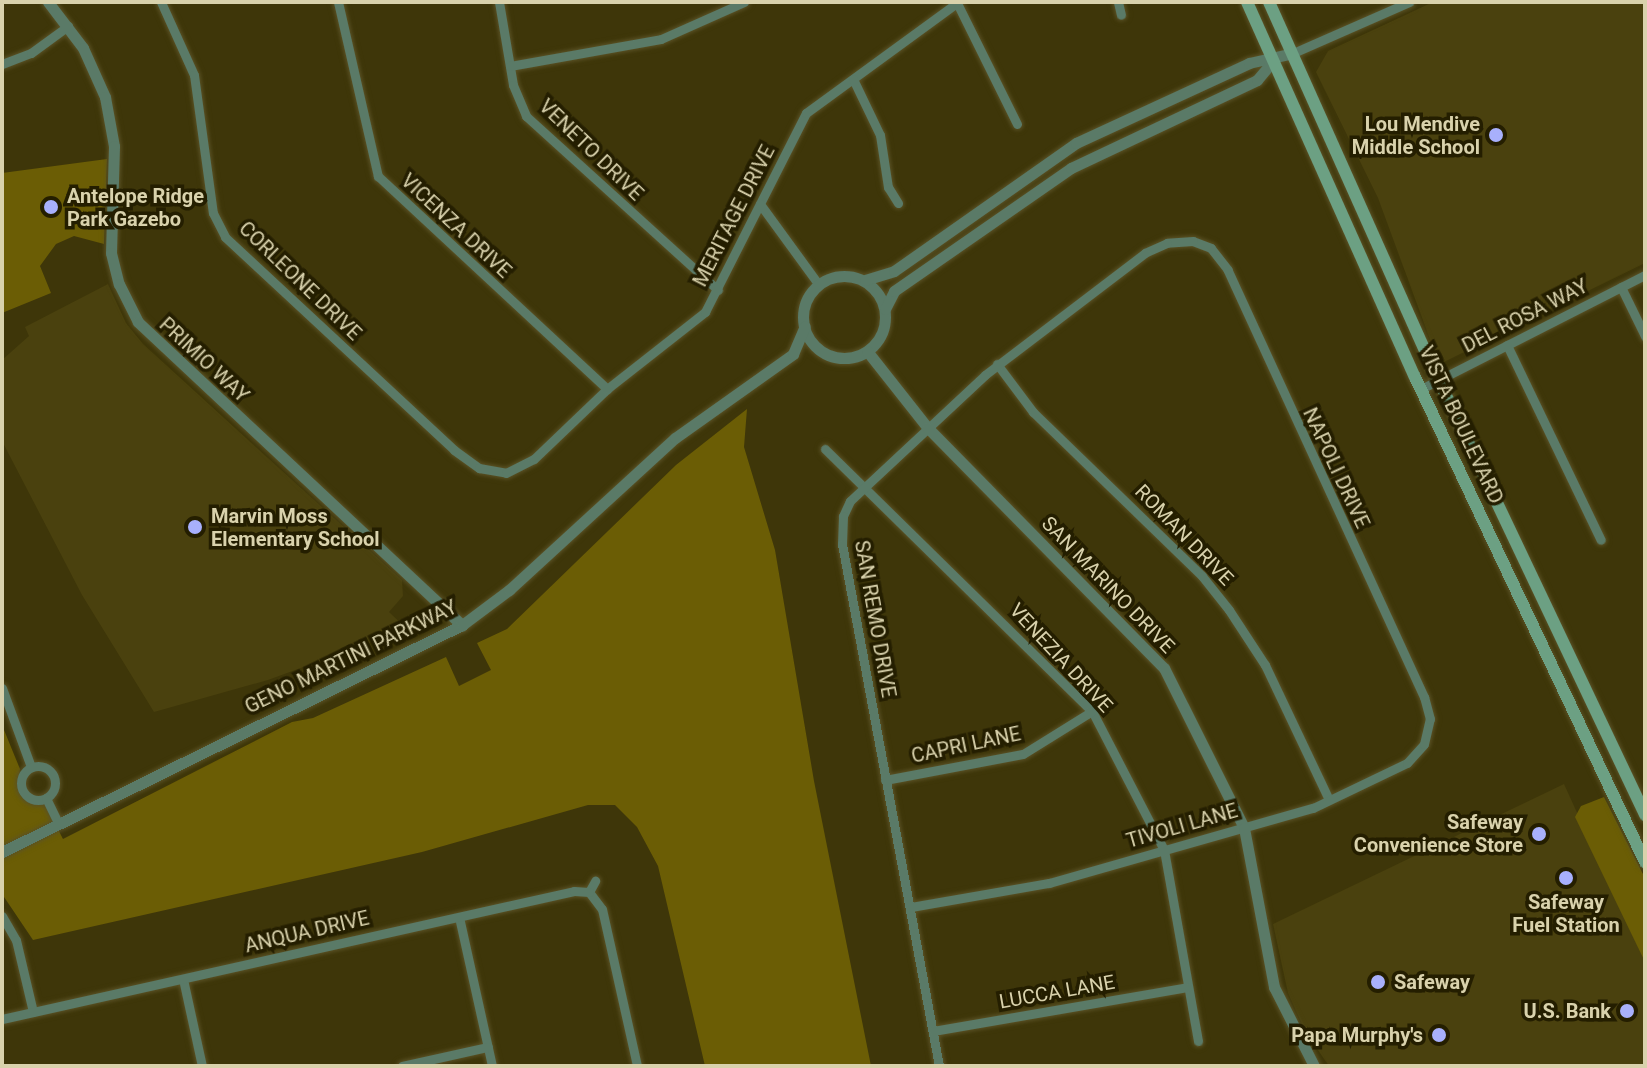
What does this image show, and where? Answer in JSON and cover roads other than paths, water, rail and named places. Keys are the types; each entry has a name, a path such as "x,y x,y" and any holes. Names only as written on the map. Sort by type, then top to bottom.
{"main road":[{"name":"VISTA BOULEVARD","path":"1247,2 1421,389 1645,862"},
{"name":"VISTA BOULEVARD","path":"1269,2 1439,379 1645,815"}],"street":[{"name":"PRIMIO WAY","path":"48,2 68,26 96,73 109,112 114,159 111,253 119,284 138,322 462,625"},
{"name":"CORLEONE DRIVE","path":"161,2 194,75 213,213 225,237 454,450 479,468 502,473"},
{"name":"VICENZA DRIVE","path":"338,2 378,176 607,389"},
{"name":"VENETO DRIVE","path":"499,2 519,105 535,128 718,290"},
{"path":"510,66 661,39 744,2"},
{"path":"958,2 1017,124"},
{"name":"MERITAGE DRIVE","path":"502,473 534,459 607,389 686,330 718,290 806,113 958,2"},
{"path":"1118,2 1121,15"},
{"path":"1274,60 1257,80 1071,168 894,291 885,309 880,337 867,351 847,358 821,352 793,354 805,326 806,302 819,285 844,276 865,280 894,271 1076,143 1249,63 1274,60 1293,53 1409,2"},
{"path":"2,64 31,53 68,26"},
{"path":"853,79 876,123 888,187 898,203"},
{"path":"760,204 819,285"},
{"name":"SAN REMO DRIVE","path":"939,1066 842,544 843,516 864,487 997,364 1145,253 1167,243 1193,241"},
{"name":"NAPOLI DRIVE","path":"1193,241 1211,248 1228,270 1424,697 1429,723"},
{"name":"DEL ROSA WAY","path":"1421,389 1645,275"},
{"path":"865,280 885,309"},
{"path":"1621,287 1645,336"},
{"path":"805,326 821,352"},
{"path":"1507,345 1601,540"},
{"name":"SAN MARINO DRIVE","path":"867,351 927,427 1164,668 1244,828 1274,987 1314,1066"},
{"name":"GENO MARTINI PARKWAY","path":"2,852 462,625 509,590 675,438 793,354"},
{"name":"ROMAN DRIVE","path":"997,364 1033,412 1191,565 1229,610 1265,665 1329,800"},
{"name":"VENEZIA DRIVE","path":"825,449 1092,711 1164,850 1198,1041"},
{"path":"2,688 31,767"},
{"name":"CAPRI LANE","path":"885,780 1023,754 1092,711"},
{"name":"TIVOLI LANE","path":"911,907 1049,883 1244,828 1329,800 1407,763 1424,744 1429,723"},
{"path":"31,767 44,767 52,774 54,787 46,798 33,799 22,791 21,777 31,767"},
{"path":"46,798 58,823"},
{"path":"595,881 589,892 602,909 637,1066"},
{"name":"ANQUA DRIVE","path":"2,1019 574,891 589,892"},
{"path":"2,916 16,940 33,1012"},
{"path":"459,917 492,1066"},
{"path":"183,979 202,1066"},
{"name":"LUCCA LANE","path":"933,1031 1187,987"},
{"path":"402,1066 488,1047"}],"place":[{"name":"Lou Mendive Middle School","path":"1496,135"},
{"name":"Antelope Ridge Park Gazebo","path":"51,207"},
{"name":"Marvin Moss Elementary School","path":"195,527"},
{"name":"Safeway Convenience Store","path":"1539,834"},
{"name":"Safeway Fuel Station","path":"1566,878"},
{"name":"Safeway","path":"1378,982"},
{"name":"U.S. Bank","path":"1627,1011"},
{"name":"Papa Murphy's","path":"1439,1035"}]}
